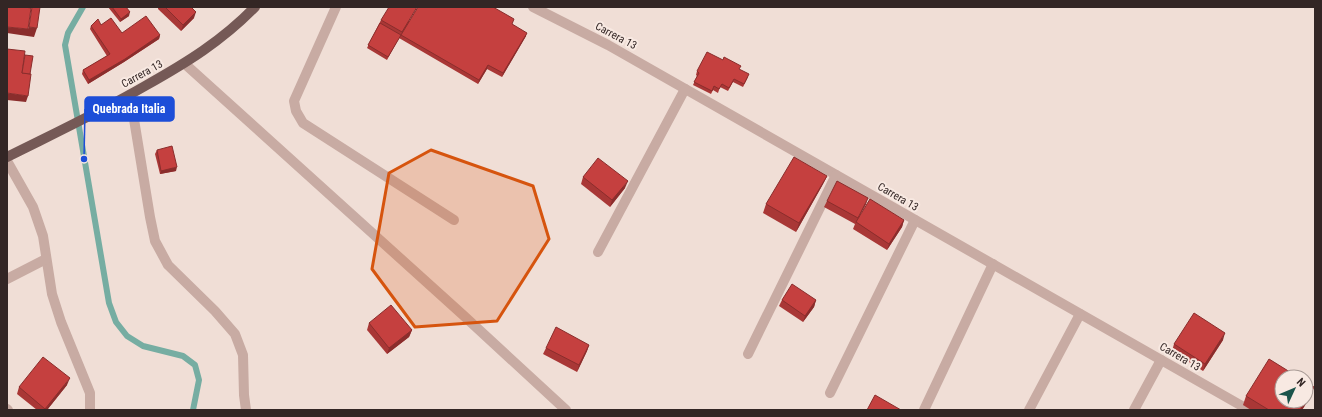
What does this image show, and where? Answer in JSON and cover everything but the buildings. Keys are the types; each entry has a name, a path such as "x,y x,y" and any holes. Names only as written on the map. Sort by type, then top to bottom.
{"main road":[{"name":"Carrera 13","path":"7,157 96,113 185,64 221,38 256,7"}],"street":[{"path":"336,7 294,101 296,111 303,123 454,220"},
{"name":"Carrera 13","path":"533,7 608,45 1161,360 1243,409"},
{"path":"185,64 566,410"},
{"path":"598,252 685,89"},
{"path":"130,95 155,241 168,265 215,311 235,334 243,355 246,410"},
{"path":"7,162 33,207 42,236 52,294 66,335 90,393 90,409"},
{"path":"748,354 836,175"},
{"path":"830,394 915,220"},
{"path":"7,279 46,259"},
{"path":"924,410 993,264"},
{"path":"1029,410 1080,314"},
{"path":"1134,410 1161,360"}],"highlighted area":[{"path":"431,150 533,186 549,239 497,321 415,327 372,269 389,173"}],"waterway":[{"path":"83,7 68,33 65,45 109,303 116,322 127,336 143,346 183,356 195,365 199,380 193,410"}],"place":[{"name":"Quebrada Italia","path":"84,159"}]}
